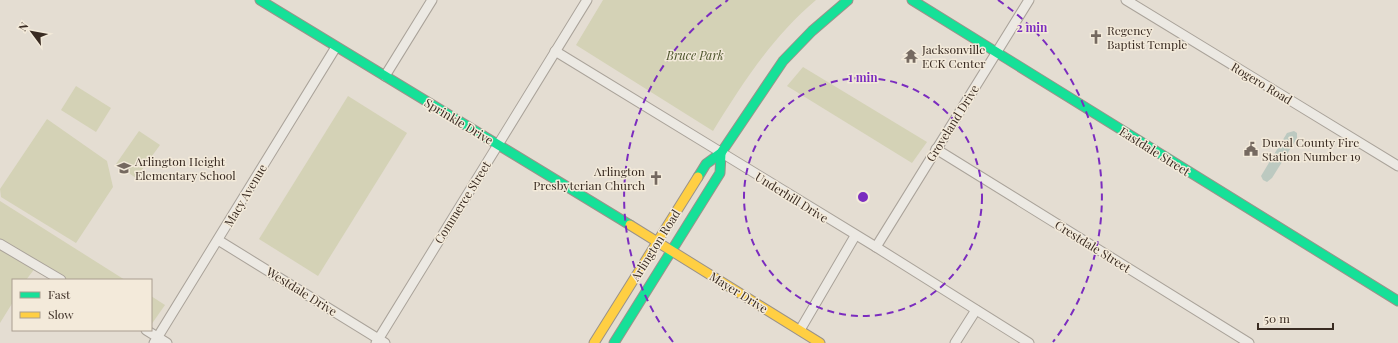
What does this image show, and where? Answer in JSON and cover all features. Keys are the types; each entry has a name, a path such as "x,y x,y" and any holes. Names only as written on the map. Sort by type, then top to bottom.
{"street":[{"name":"Sprinkle Drive","path":"260,0 275,4 336,47 498,144 657,242"},
{"path":"385,76 432,0"},
{"name":"Commerce Street","path":"380,342 498,144 587,0"},
{"name":"Arlington Road","path":"596,342 706,164 721,153 783,61 812,31 848,0"},
{"name":"Eastdale Street","path":"912,0 1398,301"},
{"name":"Groveland Drive","path":"876,247 1029,0"},
{"name":"Rogero Road","path":"1126,0 1398,166"},
{"name":"Macy Avenue","path":"156,340 336,47"},
{"name":"Underhill Drive","path":"555,51 855,236 876,247 1029,343"},
{"name":"Crestdale Street","path":"936,149 1250,343"},
{"name":"Arlington Road","path":"614,343 720,173 721,153"},
{"path":"800,330 855,236"},
{"name":"Westdale Drive","path":"218,240 380,342"},
{"name":"Mayer Drive","path":"657,242 820,343"},
{"path":"0,244 59,279"},
{"path":"955,343 976,310"},
{"path":"147,331 156,340 168,343"}],"green space":[{"name":"Bruce Park","path":"603,0 816,0 800,14 759,61 713,131 576,45"},
{"path":"803,67 927,142 912,163 787,86"},
{"path":"76,86 111,108 96,132 61,110"},
{"path":"348,96 407,133 318,276 259,239"},
{"path":"47,119 107,161 113,187 76,243 1,197 0,189"},
{"path":"139,131 160,145 136,178 116,164"},
{"path":"0,201 123,279 66,279 39,263 27,279 12,279 12,304 0,323"},
{"path":"152,297 165,305 152,324"}],"shaded area":[{"path":"1294,131 1297,133 1297,138 1272,178 1267,182 1263,180 1261,176 1287,133"}],"traffic: fast":[{"path":"260,0 630,225"},
{"path":"698,177 706,164 721,153 783,61 812,31 848,0"},
{"path":"912,0 1398,301"},
{"path":"614,343 720,173 721,153"}],"traffic: slow":[{"path":"594,343 698,177"},
{"path":"630,225 820,343"}],"place":[{"name":"Regency Baptist Temple","path":"1096,37"},
{"name":"Jacksonville ECK Center","path":"911,56"},
{"name":"Duval County Fire Station Number 19","path":"1251,149"},
{"name":"Arlington Height Elementary School","path":"124,168"},
{"name":"Arlington Presbyterian Church","path":"656,178"}]}
